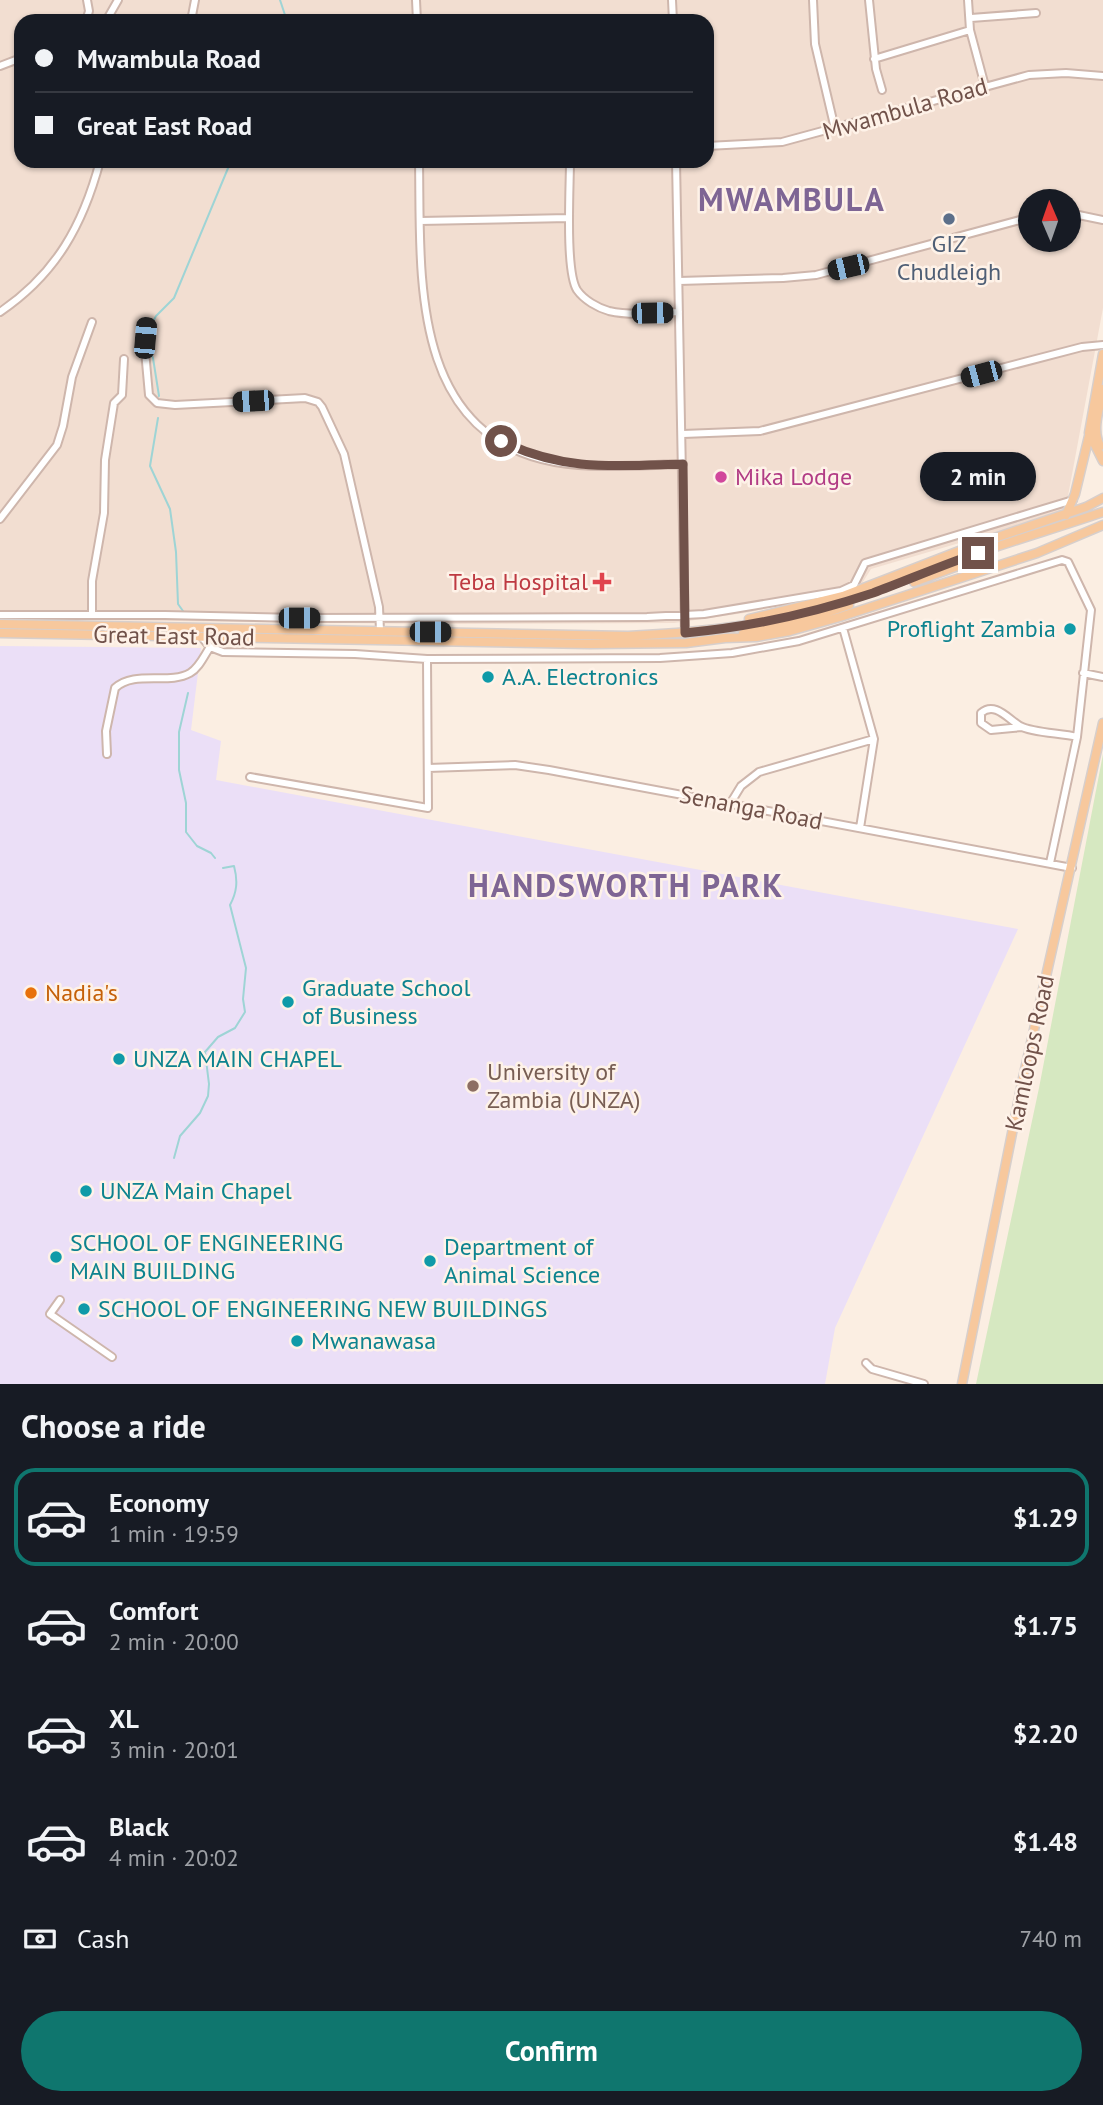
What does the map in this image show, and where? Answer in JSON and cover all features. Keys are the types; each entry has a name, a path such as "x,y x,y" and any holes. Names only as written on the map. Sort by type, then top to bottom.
{"main road":[{"path":"1103,354 1094,437 1103,461"},
{"path":"1066,514 1094,437 1103,389"},
{"path":"1094,437 1103,451"},
{"name":"Great East Road","path":"724,633 751,618 843,596 1103,498"},
{"name":"Great East Road","path":"724,633 755,637 839,617 1048,549 1083,533 1102,517"},
{"name":"Great East Road","path":"0,634 590,644 685,638 805,620 1102,517"},
{"path":"1083,533 1103,532"},
{"name":"Great East Road","path":"0,624 685,638"},
{"name":"Kamloops Road","path":"962,1384 1022,1083 1103,723"}],"street":[{"path":"813,0 815,44 835,129"},
{"path":"869,0 874,59 882,90"},
{"path":"968,0 970,30 985,86"},
{"path":"971,18 1036,13"},
{"path":"874,59 970,30"},
{"name":"Mwambula Road","path":"714,146 782,142 1029,75 1074,73 1103,76"},
{"path":"0,312 37,283 57,260 82,214 98,168"},
{"path":"419,168 423,297 431,342 449,385 464,409 480,426 501,441 523,452 552,461 582,465 683,464"},
{"path":"570,168 572,275 577,290 590,303 607,311 679,312"},
{"path":"676,168 686,657"},
{"path":"1082,216 1103,220"},
{"path":"420,222 569,218"},
{"path":"678,281 816,275 1018,221"},
{"path":"0,519 57,445 72,377 92,322"},
{"path":"146,323 145,351 149,395 157,403 181,405 305,398 318,402 344,454 380,619 380,631"},
{"path":"683,434 760,431 1082,347 1103,345"},
{"path":"92,615 92,582 104,513 105,460 114,403 122,395 124,359"},
{"path":"0,615 380,619 684,615 741,609 841,591 853,585 865,563 1073,500"},
{"path":"201,636 210,647 223,652 355,654 427,659 686,657 769,647 843,628 1062,560 1068,562 1091,610 1077,737 1050,863"},
{"path":"843,628 874,739 860,828"},
{"path":"107,754 106,732 115,688 120,683 133,680 187,675 197,668 210,647"},
{"path":"250,777 428,808 427,659"},
{"path":"1083,673 1103,677"},
{"path":"1022,727 993,708 985,709 981,713 981,723 991,730 1022,727 1077,737"},
{"path":"730,804 741,786 759,772 874,739"},
{"name":"Senanga Road","path":"428,768 515,765 1072,867"},
{"path":"60,1300 50,1314 112,1357"},
{"path":"866,1363 872,1369 924,1384"}],"shaded area":[{"path":"0,0 1103,0 1103,308 1065,512 871,569 861,585 751,612 674,623 441,624 0,619"},
{"name":"University of Zambia (UNZA)","path":"0,646 201,648 191,730 221,741 216,780 1018,929 835,1328 825,1384 0,1384"}],"green space":[{"path":"1103,754 1103,1384 976,1384 1039,1088"}],"waterway":[{"path":"280,0 285,14"},
{"path":"159,396 149,348 151,325 174,298 228,168"},
{"path":"158,418 150,466 170,509 176,552 178,604 183,611"},
{"path":"188,693 179,732 179,770 186,803 186,832 197,846 215,858"},
{"path":"174,1158 180,1136 200,1113 208,1096 205,1052 218,1037 235,1028 245,1012 243,999 246,968 230,905 235,891 235,871 234,866 223,868"}],"place":[{"name":"GIZ Chudleigh","path":"949,219"},
{"name":"Mika Lodge","path":"721,477"},
{"name":"Teba Hospital","path":"602,582"},
{"name":"Proflight Zambia","path":"1070,629"},
{"name":"A.A. Electronics","path":"488,677"},
{"name":"Nadia's","path":"31,993"},
{"name":"Graduate School of Business","path":"288,1002"},
{"name":"UNZA MAIN CHAPEL","path":"119,1059"},
{"name":"University of Zambia (UNZA)","path":"473,1086"},
{"name":"UNZA Main Chapel","path":"86,1191"},
{"name":"SCHOOL OF ENGINEERING MAIN BUILDING","path":"56,1257"},
{"name":"Department of Animal Science","path":"430,1261"},
{"name":"SCHOOL OF ENGINEERING NEW BUILDINGS","path":"84,1309"},
{"name":"Mwanawasa","path":"297,1341"}],"district":[{"name":"MWAMBULA","path":"792,200"},
{"name":"HANDSWORTH PARK","path":"626,886"}],"route":[{"path":"501,441 523,452 552,461 582,465 683,464 685,633 804,613 873,593 978,553"}]}
